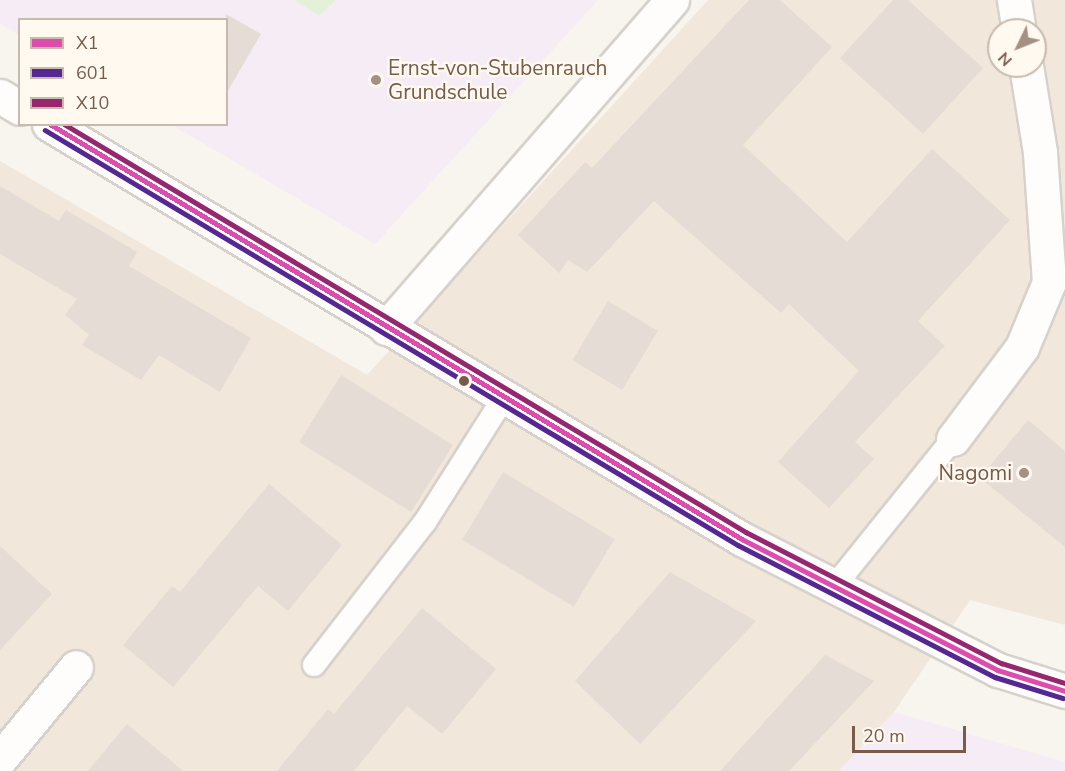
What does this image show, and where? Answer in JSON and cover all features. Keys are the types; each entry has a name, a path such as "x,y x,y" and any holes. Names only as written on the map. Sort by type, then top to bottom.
{"street":[{"path":"386,327 672,0"},
{"path":"1014,0 1017,18"},
{"path":"953,439 1022,347 1049,282 1040,152 1028,78"},
{"path":"0,96 18,107"},
{"path":"52,126 503,399 832,589 998,670 1065,691"},
{"path":"0,759 76,667"}],"lane":[{"path":"314,665 425,522 503,399"},
{"path":"832,589 953,439"}],"shaded area":[{"name":"Ernst-von-Stubenrauch Grundschule","path":"0,0 294,0 319,16 336,0 598,0 375,244 174,126 228,126 228,18 18,18 18,34 0,23"},
{"path":"708,0 1065,0 1065,625 970,600 894,712 839,771 0,771 0,161 367,375"},
{"path":"894,712 1065,762 1065,771 839,771"}],"green space":[{"path":"294,0 336,0 319,16"}],"building":[{"path":"749,0 780,0 832,47 743,145 847,242 932,149 1010,220 918,321 945,346 855,442 874,459 829,508 778,462 859,371 789,304 781,313 654,201 587,272 568,260 559,273 518,235 585,162 592,168"},
{"path":"893,0 908,0 983,68 923,134 840,58"},
{"path":"226,14 261,34 228,91 228,18"},
{"path":"0,186 59,221 66,210 137,252 129,266 251,338 220,392 159,355 141,380 82,345 89,335 65,315 77,299 0,254"},
{"path":"608,301 658,331 622,390 572,360"},
{"path":"341,375 453,445 411,512 299,442"},
{"name":"Nagomi","path":"1028,420 1065,451 1065,547 980,478"},
{"path":"503,472 614,539 574,607 462,540"},
{"path":"269,484 342,545 288,611 258,586 173,687 123,645 172,586 180,592"},
{"path":"0,546 52,594 0,650"},
{"path":"670,572 756,621 640,744 575,681"},
{"path":"422,608 496,669 442,734 407,706 354,771 277,771 328,709 334,714"},
{"path":"825,655 874,681 789,771 720,771"},
{"path":"127,724 183,771 88,771"}],"transit line":[{"name":"X1","path":"53,126 742,539 998,670 1065,691"},
{"name":"X10","path":"67,126 746,532 1001,663 1065,683"},
{"name":"601","path":"45,130 738,545 995,677 1063,698"}],"place":[{"name":"Ernst-von-Stubenrauch Grundschule","path":"376,80"},
{"name":"Nagomi","path":"1024,473"}]}
